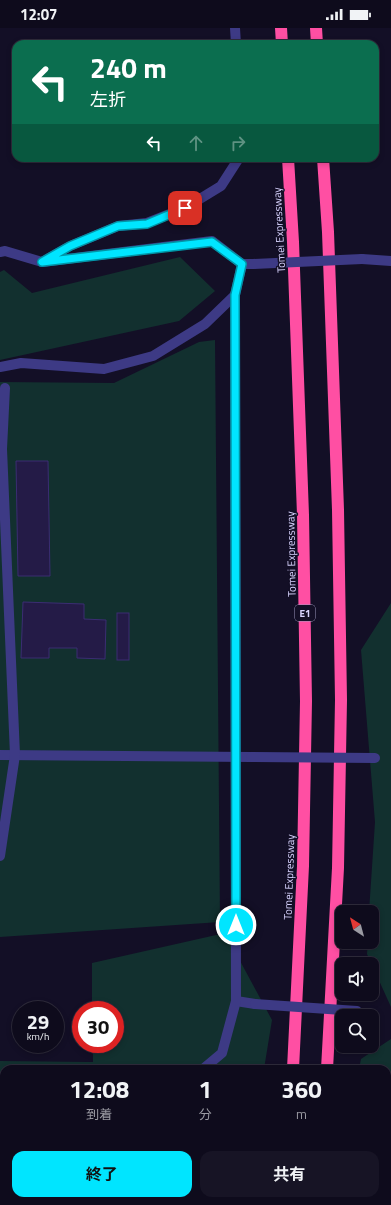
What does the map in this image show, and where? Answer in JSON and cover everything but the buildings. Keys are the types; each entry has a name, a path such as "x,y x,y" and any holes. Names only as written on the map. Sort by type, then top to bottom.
{"highway":[{"path":"281,28 282,40"},
{"path":"316,28 317,40"},
{"name":"Tomei Expressway","path":"288,162 293,242 303,515 306,701 303,866 293,1065"},
{"path":"324,162 338,510 340,700 338,868 327,1065"}],"street":[{"path":"235,28 236,40"},
{"path":"42,262 70,246 118,226 147,224 185,208 221,186 236,162"},
{"path":"0,252 5,251 42,262 212,242 242,264 362,259 391,260"},
{"path":"208,1065 222,1053 236,1001 235,295 242,264"},
{"path":"0,367 21,363 104,369 153,356 205,324 235,295"},
{"path":"0,856 15,755 2,449 5,388"},
{"path":"0,755 375,758"},
{"path":"236,1001 255,1004 335,1009"}],"green space":[{"path":"180,257 215,291 179,321 0,360 0,272 4,270 32,293"},
{"path":"215,340 220,922 0,937 0,382 114,383 199,342"},
{"path":"391,603 391,1007 379,980 379,957 368,957 367,954 367,949 379,949 379,905 369,905 375,822 361,650"},
{"path":"225,933 272,1020 265,1065 0,1065 0,1061 93,1062 93,1053 124,1053 124,1001 92,1001 92,963"},
{"path":"391,1039 391,1065 360,1065 361,1059 370,1053 379,1053 379,1047"}],"route":[{"path":"185,208 147,224 118,226 70,246 42,262 212,242 242,264 235,295 236,925"}]}
